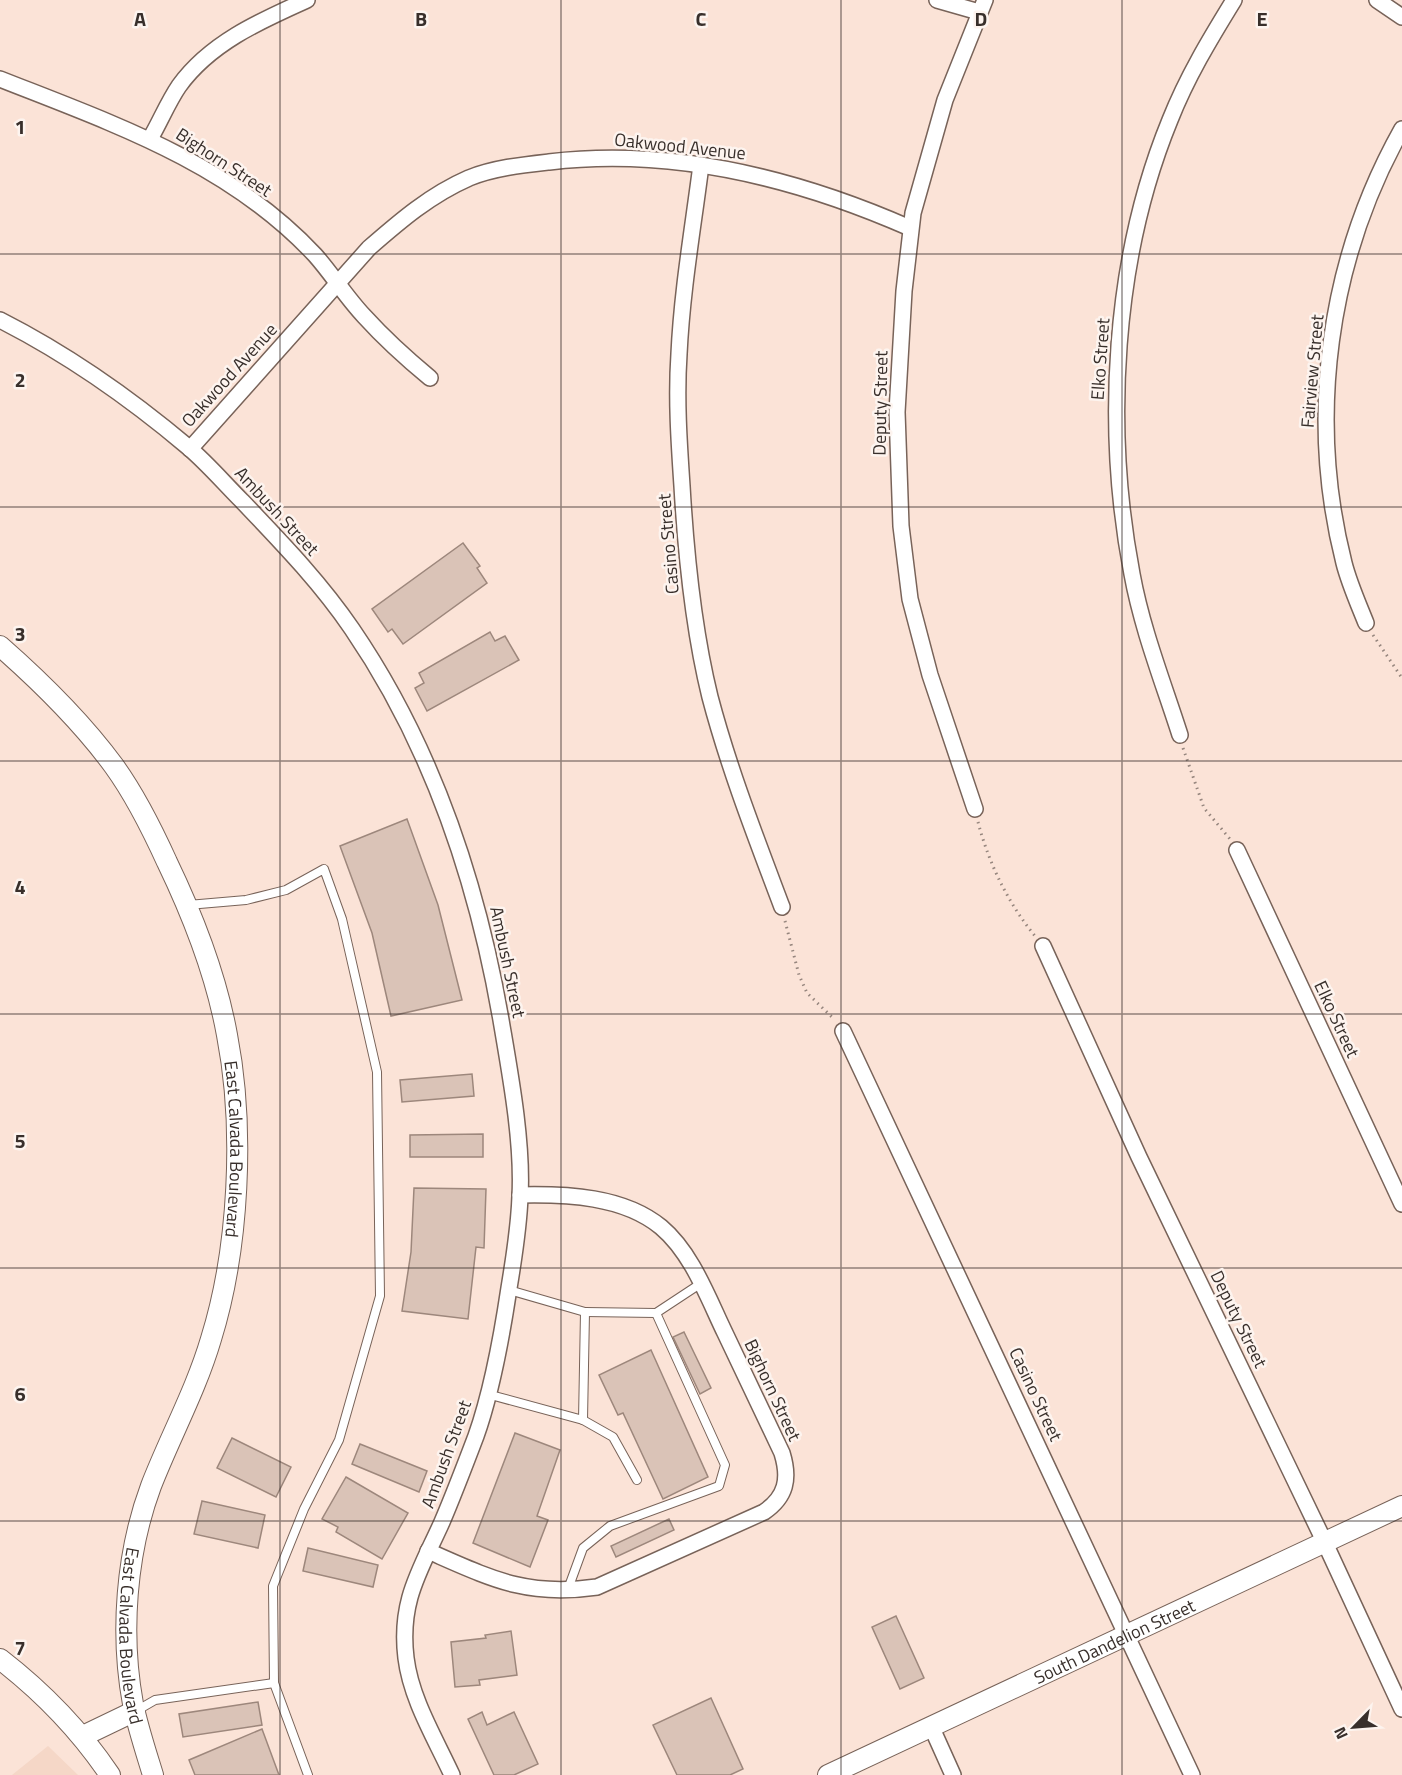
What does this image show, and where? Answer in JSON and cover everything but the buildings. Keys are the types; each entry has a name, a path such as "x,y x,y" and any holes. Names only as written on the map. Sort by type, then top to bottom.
{"main road":[{"name":"East Calvada Boulevard","path":"0,646 34,676 90,736 115,768 151,826 188,905 213,975 227,1035 236,1135 233,1214 226,1275 212,1337 197,1380 150,1489 136,1538 128,1596 128,1666 135,1712 153,1775"},
{"name":"South Dandelion Street","path":"828,1775 1402,1506"},
{"path":"0,1659 40,1690 83,1736 110,1775"},
{"path":"83,1736 135,1712"}],"street":[{"path":"150,139 178,88 196,66 226,42 269,17 307,0"},
{"path":"937,0 982,6"},
{"name":"Elko Street","path":"1180,735 1149,641 1127,547 1119,477 1116,412 1120,334 1129,269 1143,207 1169,121 1196,62 1234,0"},
{"path":"1377,0 1402,16"},
{"name":"Deputy Street","path":"975,809 930,675 910,599 901,526 897,412 910,228 945,100 982,6"},
{"name":"Bighorn Street","path":"0,79 150,139 190,159 258,205 315,255 364,316 430,378"},
{"name":"Fairview Street","path":"1365,623 1344,566 1334,521 1326,451 1325,399 1330,336 1342,281 1364,208 1402,129"},
{"name":"Oakwood Avenue","path":"190,449 369,248 402,219 440,192 471,177 511,166 592,157 637,157 767,176 849,201 910,228"},
{"name":"Casino Street","path":"702,165 683,294 679,356 678,425 685,540 691,591 710,695 731,773 782,908"},
{"name":"Ambush Street","path":"0,320 35,338 91,374 190,449 279,540 346,622 386,685 434,779 472,882 492,967 505,1047 519,1156 520,1195 509,1290 477,1432 412,1585 405,1617 406,1658 413,1690 452,1775"},
{"name":"Elko Street","path":"1237,850 1402,1204"},
{"name":"Deputy Street","path":"1043,946 1139,1157 1325,1542 1402,1709"},
{"name":"Casino Street","path":"843,1031 1191,1775"},
{"name":"Bighorn Street","path":"428,1551 500,1582 529,1589 568,1591 612,1582 764,1512 781,1497 787,1481 782,1453 680,1246 660,1227 635,1212 589,1198 520,1195"},
{"path":"931,1726 953,1775"}],"lane":[{"path":"188,905 246,900 286,890 324,869 342,919 378,1072 380,1296 339,1440 304,1509 273,1586 274,1683 308,1775"},
{"path":"509,1290 585,1312 656,1313 700,1284"},
{"path":"583,1420 585,1312"},
{"path":"568,1591 583,1548 610,1527 719,1486 725,1465 656,1313"},
{"path":"487,1394 583,1420 613,1437 637,1480"},
{"path":"135,1712 155,1700 274,1683"}],"path":[{"path":"1365,623 1402,678"},
{"path":"1180,735 1188,769 1203,808 1237,850"},
{"path":"975,809 985,848 1014,911 1043,946"},
{"path":"782,908 799,975 807,993 843,1031"}],"shaded area":[{"path":"48,1746 78,1775 12,1775"}]}
